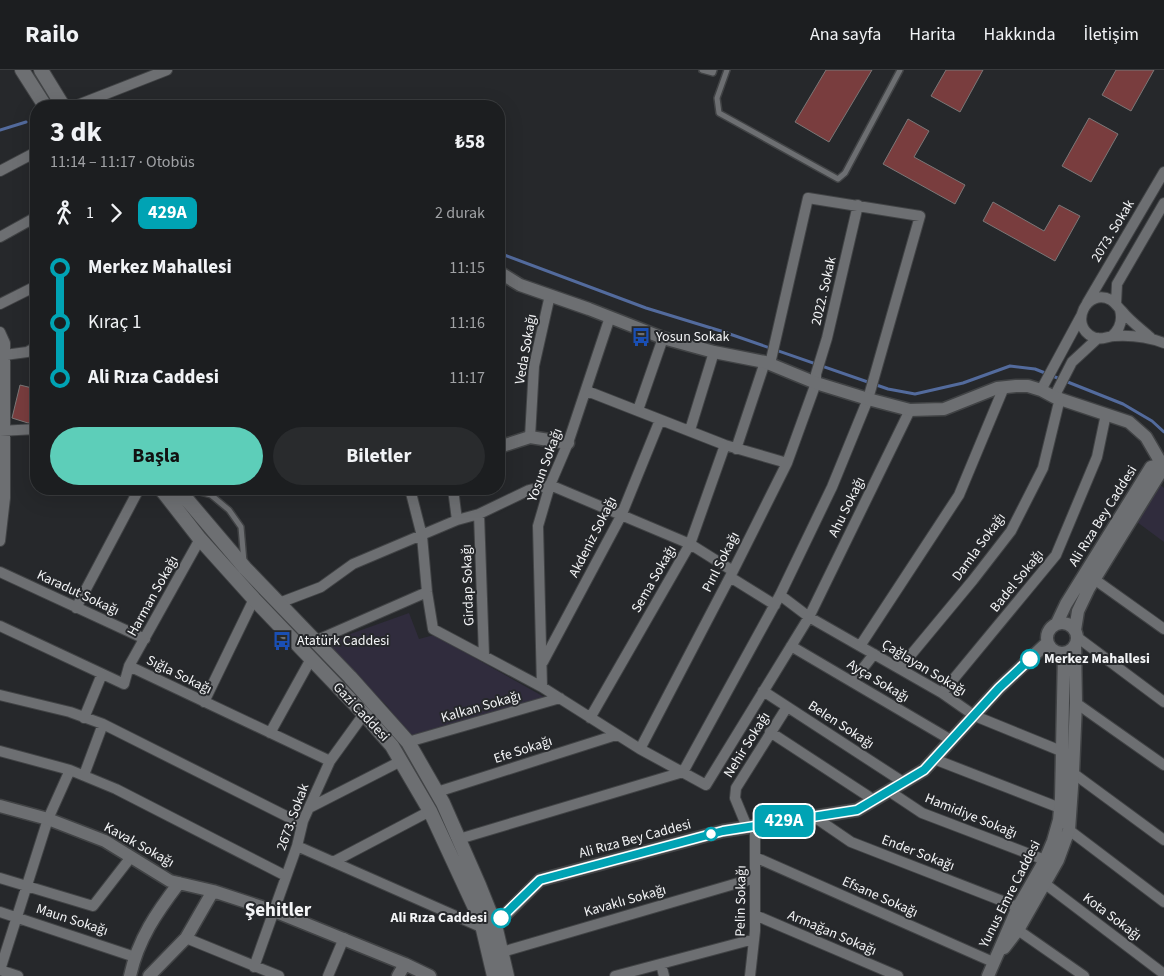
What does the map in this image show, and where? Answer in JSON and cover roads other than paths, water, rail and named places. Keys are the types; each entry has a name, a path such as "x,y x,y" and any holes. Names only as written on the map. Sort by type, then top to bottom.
{"main road":[{"path":"22,70 41,100"},
{"path":"40,70 59,100"},
{"name":"Gazi Caddesi","path":"166,495 200,539 254,599 392,746 430,811 502,952 507,976"},
{"name":"Gazi Caddesi","path":"183,495 245,568 315,640 408,742 437,792 459,839 489,927 494,976"}],"street":[{"path":"90,100 167,70"},
{"path":"0,171 30,155"},
{"name":"2073. Sokak","path":"1086,304 1164,172"},
{"path":"459,839 683,772 778,600 832,487 868,397 920,216 808,198 776,341 736,449"},
{"path":"1112,336 1120,327 1122,316 1118,307 1117,284 1164,203"},
{"name":"2022. Sokak","path":"816,378 858,206"},
{"path":"0,237 30,220"},
{"path":"505,276 520,285 662,338 714,352 769,362 788,373 816,378 910,410 944,408 997,388 1028,386 1042,388 1128,422 1146,437 1162,466"},
{"path":"0,304 30,289"},
{"name":"Veda Sokağı","path":"530,437 534,366 550,296"},
{"path":"1042,388 1086,304 1098,298 1105,298 1118,307 1150,337 1164,343"},
{"path":"1081,316 1081,322 1087,333 1098,338 1112,336 1150,337"},
{"name":"Yosun Sokağı","path":"542,687 538,526 550,485 568,443 587,390 610,317"},
{"path":"0,332 5,343 2,431 5,498 0,541"},
{"path":"638,410 662,338"},
{"path":"1057,395 1072,362 1098,338"},
{"path":"5,355 30,351"},
{"path":"690,430 714,352"},
{"name":"Pırıl Sokağı","path":"640,749 787,463 816,378"},
{"path":"860,646 959,495 1004,388"},
{"path":"587,390 725,445 787,463"},
{"name":"Damla Sokağı","path":"900,668 974,580 1010,531 1043,468 1057,395"},
{"name":"Ahu Sokağı","path":"683,772 706,785 809,617 910,410"},
{"name":"Badel Sokağı","path":"942,693 1056,555 1097,457 1106,414"},
{"name":"Akdeniz Sokağı","path":"542,663 621,516 660,420"},
{"path":"2,431 30,429"},
{"path":"505,445 530,437 568,443"},
{"name":"Sema Sokağı","path":"590,718 690,544 725,445"},
{"name":"Ali Rıza Bey Caddesi","path":"1057,623 1066,604 1151,467 1162,466 1160,474 1094,579 1078,611 1076,638"},
{"path":"279,603 321,587 353,564 457,520 479,514 529,490 550,485"},
{"name":"Çağlayan Sokağı","path":"550,485 690,544 731,574 900,668 942,693 975,716 1061,751"},
{"path":"76,608 136,495"},
{"path":"412,495 422,536 427,592 433,629 542,687 616,735 683,772"},
{"path":"454,495 457,520"},
{"name":"Girdap Sokağı","path":"479,514 484,656"},
{"name":"Harman Sokağı","path":"129,666 200,539"},
{"name":"Karadut Sokağı","path":"0,572 145,639"},
{"path":"1094,579 1164,629"},
{"path":"315,640 427,592"},
{"path":"204,702 254,599"},
{"path":"1076,638 1069,652 1064,653 1056,652 1047,643 1048,632 1057,623 1067,623 1076,638 1164,702"},
{"name":"Sığla Sokağı","path":"0,626 124,684 129,666 330,761"},
{"name":"Yunus Emre Caddesi","path":"993,962 1018,930 1058,860 1068,830 1076,703 1076,638"},
{"name":"Ali Rıza Bey Caddesi","path":"489,927 540,880 723,831 857,810 924,770 999,688 1047,643"},
{"name":"Ayça Sokağı","path":"791,646 951,740"},
{"name":"Yunus Emre Caddesi","path":"993,962 1018,907 1054,841 1060,808 1064,653"},
{"path":"853,681 874,654"},
{"path":"270,733 311,659"},
{"path":"84,718 102,674"},
{"name":"Belen Sokağı","path":"763,692 903,782"},
{"path":"0,695 70,712 103,724 302,824"},
{"name":"Kalkan Sokağı","path":"408,742 560,698"},
{"path":"1076,703 1164,765"},
{"name":"Nehir Sokağı","path":"751,826 735,798 736,788 787,707"},
{"name":"2673. Sokak","path":"254,966 297,846 302,824 330,761 364,714"},
{"path":"84,775 103,724"},
{"path":"770,732 874,800"},
{"name":"Efe Sokağı","path":"437,792 616,735"},
{"path":"0,751 84,775 116,789 286,876"},
{"path":"934,760 1060,808"},
{"path":"309,808 401,762"},
{"path":"18,976 0,970 48,820 70,770"},
{"path":"1073,773 1164,840"},
{"name":"Hamidiye Sokağı","path":"889,791 922,813 1045,860"},
{"name":"Kavak Sokağı","path":"0,806 48,820 105,841 170,881 213,891 274,910 430,976"},
{"path":"333,862 430,811"},
{"name":"Ender Sokağı","path":"813,816 850,842 1018,907"},
{"name":"Pelin Sokağı","path":"750,976 755,915 755,857 751,826"},
{"path":"1068,830 1164,902"},
{"path":"297,846 489,927"},
{"path":"0,878 93,906 131,857"},
{"name":"Efsane Sokağı","path":"755,857 993,962"},
{"name":"Kavaklı Sokağı","path":"502,952 755,878"},
{"path":"130,976 135,957 151,921 179,883"},
{"name":"Kota Sokağı","path":"1044,883 1163,974"},
{"path":"149,976 186,938 213,891"},
{"name":"Maun Sokağı","path":"0,912 135,957"},
{"name":"Armağan Sokağı","path":"755,915 898,976"},
{"path":"1018,930 1084,976"},
{"path":"186,938 279,976"},
{"path":"328,976 344,938"},
{"path":"615,976 754,939"},
{"path":"988,976 993,962"},
{"path":"398,976 405,964"},
{"path":"661,964 664,976"}],"lane":[{"path":"702,70 713,73 714,70"},
{"path":"727,70 717,98 719,112 838,179 845,173 900,70"},
{"path":"211,495 229,510 241,527 245,568"}],"waterway":[{"path":"0,130 26,122"},
{"path":"505,255 646,308 721,331 888,389 915,394 963,383 1010,366 1035,369 1123,404 1152,421 1164,432"}],"place":[{"name":"Yosun Sokak","path":"641,337"},
{"name":"Atatürk Caddesi","path":"282,641"},
{"name":"Merkez Mahallesi","path":"1030,659"},
{"name":"Ali Rıza Caddesi","path":"501,918"}],"district":[{"name":"Şehitler","path":"278,910"}]}
